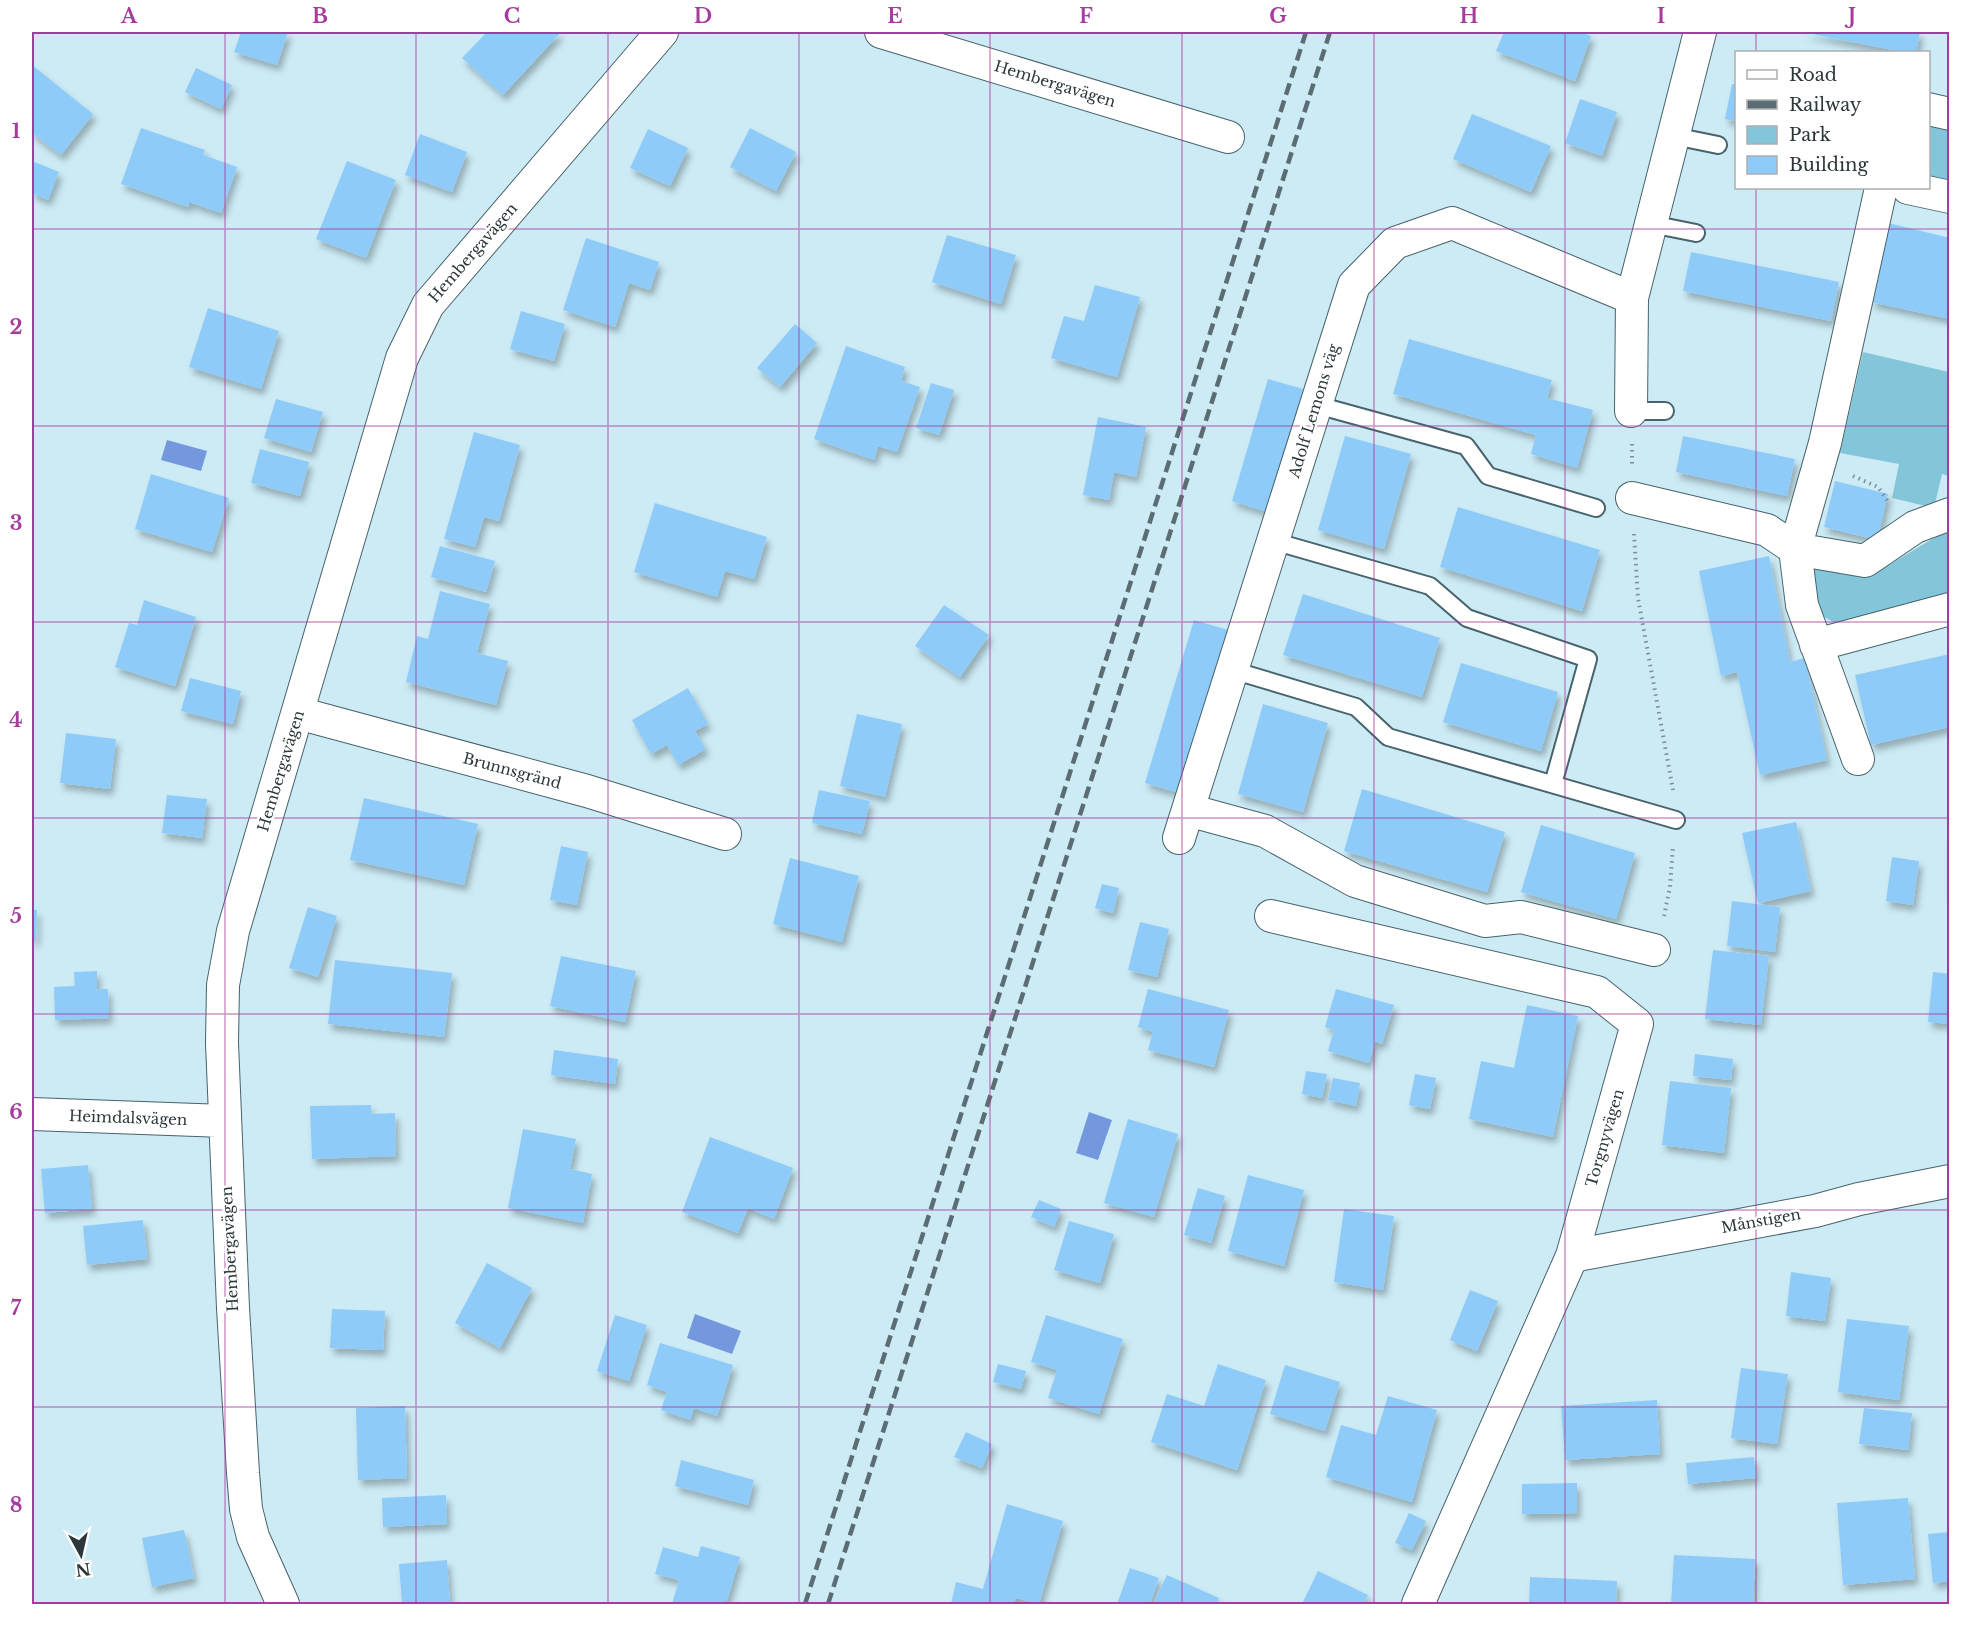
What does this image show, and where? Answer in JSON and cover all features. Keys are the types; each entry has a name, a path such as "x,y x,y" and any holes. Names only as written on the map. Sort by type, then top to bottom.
{"street":[{"name":"Hembergavägen","path":"283,1605 253,1537 246,1509 234,1330 224,1122 223,985 233,931 402,358 428,305 662,32"},
{"name":"Hembergavägen","path":"881,32 1228,137"},
{"path":"1631,411 1632,298 1700,32"},
{"path":"1930,109 1950,114"},
{"path":"1858,759 1802,605 1795,549 1825,444 1881,189"},
{"path":"1913,189 1950,196"},
{"name":"Adolf Lemons väg","path":"1632,298 1452,223 1395,243 1354,285 1184,824 1265,831 1355,881 1485,921 1521,917 1654,950"},
{"path":"1632,498 1767,530 1795,549 1865,561 1909,531 1950,514"},
{"path":"1816,645 1950,609"},
{"name":"Brunnsgränd","path":"298,713 587,791 725,834"},
{"name":"Torgnyvägen","path":"1271,916 1598,992 1637,1024 1572,1256 1418,1605"},
{"name":"Heimdalsvägen","path":"32,1114 224,1122"},
{"name":"Månstigen","path":"1572,1256 1815,1211 1859,1199 1950,1181"}],"lane":[{"path":"1674,135 1718,145"},
{"path":"1651,224 1696,233"},
{"path":"1317,405 1466,446 1488,476 1596,508"},
{"path":"1631,411 1665,411"},
{"path":"1273,541 1430,586 1467,618 1588,659 1553,784"},
{"path":"1233,670 1356,707 1388,736 1676,820"}],"path":[{"path":"1631,411 1632,498 1638,598 1672,776 1676,820 1670,887 1654,950"},
{"path":"1825,444 1850,474 1878,488 1909,531"}],"green space":[{"path":"1930,122 1949,127 1949,182 1930,178"},
{"path":"1863,352 1949,372 1949,476 1942,474 1934,508 1892,498 1899,464 1840,453"},
{"path":"1949,529 1949,597 1839,625 1815,612 1806,577 1818,564 1872,575"}],"water":[{"path":"167,440 207,451 201,471 161,460"},
{"path":"1089,1112 1112,1120 1098,1160 1076,1153"},
{"path":"695,1314 741,1331 732,1354 687,1338"}],"building":[{"path":"241,32 288,32 277,65 234,52"},
{"path":"487,32 561,32 503,95 462,58"},
{"path":"1504,32 1580,32 1591,36 1575,81 1496,51"},
{"path":"1802,32 1920,32 1916,51 1898,51"},
{"path":"32,65 93,114 61,155 32,133"},
{"path":"196,68 232,85 221,109 185,92"},
{"path":"1732,84 1735,84 1735,121 1725,119"},
{"path":"1580,99 1617,112 1602,156 1565,143"},
{"path":"1472,114 1551,146 1531,192 1453,159"},
{"path":"141,128 205,150 203,155 237,167 221,213 189,202 188,207 121,184"},
{"path":"750,128 796,152 776,191 730,167"},
{"path":"648,129 688,148 670,186 630,168"},
{"path":"420,134 467,152 452,192 405,175"},
{"path":"32,161 59,172 48,200 32,193"},
{"path":"347,161 396,180 366,258 316,239"},
{"path":"1888,223 1950,238 1950,319 1871,302"},
{"path":"947,235 1016,255 1001,304 932,282"},
{"path":"586,238 659,262 650,290 629,283 615,327 563,310"},
{"path":"1691,252 1839,282 1831,321 1683,291"},
{"path":"1095,285 1140,297 1117,377 1051,358 1064,316 1084,321"},
{"path":"208,308 279,331 261,389 189,367"},
{"path":"521,311 565,324 554,361 510,349"},
{"path":"795,324 817,343 780,387 757,368"},
{"path":"1409,339 1552,380 1547,398 1593,410 1577,468 1531,454 1536,435 1393,394"},
{"path":"846,346 905,367 901,381 920,387 897,452 878,446 874,460 814,439"},
{"path":"1268,379 1303,389 1267,512 1232,501"},
{"path":"931,383 954,390 939,435 916,428"},
{"path":"276,399 323,412 311,452 264,438"},
{"path":"1098,417 1146,427 1136,477 1114,472 1109,500 1083,495"},
{"path":"474,432 520,445 499,521 484,517 475,547 444,539"},
{"path":"1345,436 1411,454 1384,549 1318,530"},
{"path":"1683,436 1795,459 1787,496 1676,472"},
{"path":"260,449 309,462 300,496 251,483"},
{"path":"151,474 229,498 212,552 135,529"},
{"path":"1835,481 1888,494 1877,540 1824,527"},
{"path":"655,503 767,537 754,579 725,571 717,597 634,572"},
{"path":"1458,507 1600,550 1582,611 1440,567"},
{"path":"440,546 495,561 486,592 431,577"},
{"path":"1769,556 1790,662 1805,658 1827,760 1760,775 1737,672 1721,676 1699,571"},
{"path":"440,591 490,604 477,653 508,661 496,705 406,682 417,636 428,639"},
{"path":"1303,594 1440,638 1422,697 1283,655"},
{"path":"144,600 196,617 175,686 115,667 129,623 137,625"},
{"path":"944,605 989,635 960,677 915,646"},
{"path":"1194,620 1228,630 1179,793 1145,783"},
{"path":"1950,654 1950,727 1871,745 1855,675"},
{"path":"1461,663 1558,692 1541,751 1443,722"},
{"path":"190,678 241,691 233,724 181,711"},
{"path":"688,688 708,724 695,731 706,749 678,765 667,745 651,754 632,720"},
{"path":"1263,704 1328,723 1303,812 1238,794"},
{"path":"857,714 902,724 885,797 840,786"},
{"path":"66,733 116,739 110,789 60,783"},
{"path":"1362,789 1505,832 1487,892 1344,851"},
{"path":"819,790 870,801 862,834 812,823"},
{"path":"167,795 207,799 202,838 162,833"},
{"path":"364,798 478,824 464,885 350,860"},
{"path":"1796,822 1811,891 1758,903 1742,833"},
{"path":"1541,825 1635,853 1616,919 1521,892"},
{"path":"1947,839 1950,839 1950,893 1947,893"},
{"path":"561,846 588,852 577,905 550,900"},
{"path":"1892,857 1919,861 1913,905 1886,901"},
{"path":"790,858 859,876 842,942 773,924"},
{"path":"1102,884 1119,888 1113,913 1095,908"},
{"path":"1732,901 1780,907 1775,952 1727,946"},
{"path":"308,907 337,916 318,977 289,968"},
{"path":"32,910 37,910 36,941 32,941"},
{"path":"1140,922 1169,929 1157,977 1128,970"},
{"path":"1713,950 1769,956 1761,1025 1705,1019"},
{"path":"561,956 636,971 625,1022 550,1006"},
{"path":"335,960 452,973 444,1037 328,1024"},
{"path":"97,971 97,989 108,989 109,1018 55,1020 54,987 75,986 74,972"},
{"path":"1933,972 1950,974 1950,1024 1928,1022"},
{"path":"1148,989 1229,1010 1214,1067 1148,1050 1153,1032 1138,1027"},
{"path":"1336,989 1394,1005 1382,1044 1375,1041 1369,1063 1328,1051 1334,1030 1325,1027"},
{"path":"1527,1005 1578,1016 1553,1137 1469,1119 1481,1061 1514,1068"},
{"path":"554,1050 618,1059 615,1084 551,1075"},
{"path":"1695,1054 1733,1059 1731,1080 1693,1076"},
{"path":"1306,1071 1327,1074 1322,1098 1302,1094"},
{"path":"1415,1074 1436,1078 1430,1109 1409,1105"},
{"path":"1333,1078 1360,1083 1356,1106 1328,1100"},
{"path":"1670,1081 1731,1088 1724,1153 1662,1145"},
{"path":"371,1105 371,1114 395,1113 396,1156 312,1159 310,1106"},
{"path":"1128,1119 1178,1134 1154,1217 1104,1203"},
{"path":"523,1129 576,1139 570,1169 592,1174 583,1223 508,1208"},
{"path":"710,1137 793,1168 774,1219 748,1208 738,1233 682,1212"},
{"path":"88,1165 92,1209 45,1213 41,1169"},
{"path":"1248,1175 1304,1190 1284,1266 1228,1251"},
{"path":"1198,1188 1225,1196 1211,1243 1184,1235"},
{"path":"1039,1200 1061,1209 1054,1227 1031,1217"},
{"path":"1344,1209 1394,1216 1383,1290 1334,1282"},
{"path":"143,1220 147,1259 87,1265 83,1226"},
{"path":"1069,1221 1114,1234 1100,1283 1054,1270"},
{"path":"487,1263 532,1288 500,1348 455,1323"},
{"path":"1791,1272 1831,1278 1825,1321 1786,1316"},
{"path":"1470,1290 1498,1301 1477,1351 1450,1340"},
{"path":"332,1309 385,1311 383,1350 330,1348"},
{"path":"615,1315 647,1325 629,1381 597,1371"},
{"path":"1046,1315 1123,1339 1099,1414 1048,1398 1057,1370 1031,1362"},
{"path":"1847,1319 1909,1326 1899,1400 1838,1392"},
{"path":"660,1343 733,1365 717,1416 694,1408 690,1420 661,1410 667,1392 647,1385"},
{"path":"998,1364 1026,1371 1021,1389 993,1382"},
{"path":"1218,1364 1266,1380 1237,1470 1151,1442 1167,1394 1204,1406"},
{"path":"1285,1365 1340,1382 1325,1431 1270,1414"},
{"path":"1741,1368 1788,1374 1777,1444 1731,1438"},
{"path":"1388,1396 1437,1410 1412,1502 1326,1477 1341,1425 1376,1435"},
{"path":"1657,1400 1660,1454 1565,1460 1561,1406"},
{"path":"405,1406 407,1478 358,1480 356,1408"},
{"path":"1864,1408 1912,1413 1908,1450 1859,1444"},
{"path":"966,1432 992,1444 982,1468 954,1457"},
{"path":"1754,1457 1756,1478 1688,1484 1686,1463"},
{"path":"681,1460 754,1480 748,1505 675,1486"},
{"path":"1577,1483 1577,1513 1522,1514 1522,1484"},
{"path":"446,1495 447,1524 383,1527 382,1498"},
{"path":"1908,1498 1915,1579 1843,1585 1837,1503"},
{"path":"1007,1504 1063,1521 1039,1604 1016,1598 1014,1604 951,1604 956,1582 983,1589"},
{"path":"1409,1513 1426,1521 1412,1550 1395,1543"},
{"path":"184,1530 194,1578 152,1587 142,1538"},
{"path":"1950,1532 1950,1581 1933,1583 1928,1534"},
{"path":"701,1546 740,1557 726,1604 672,1604 679,1580 655,1574 663,1547 698,1557"},
{"path":"1674,1555 1755,1559 1753,1604 1671,1604"},
{"path":"447,1560 450,1604 402,1604 399,1564"},
{"path":"1130,1568 1159,1578 1150,1604 1117,1604"},
{"path":"1318,1571 1368,1595 1364,1604 1302,1604"},
{"path":"1167,1575 1219,1598 1216,1604 1153,1604"},
{"path":"1530,1577 1617,1581 1616,1604 1529,1604"}],"railway":[{"path":"805,1604 1306,32"},
{"path":"828,1604 1330,32"}]}
